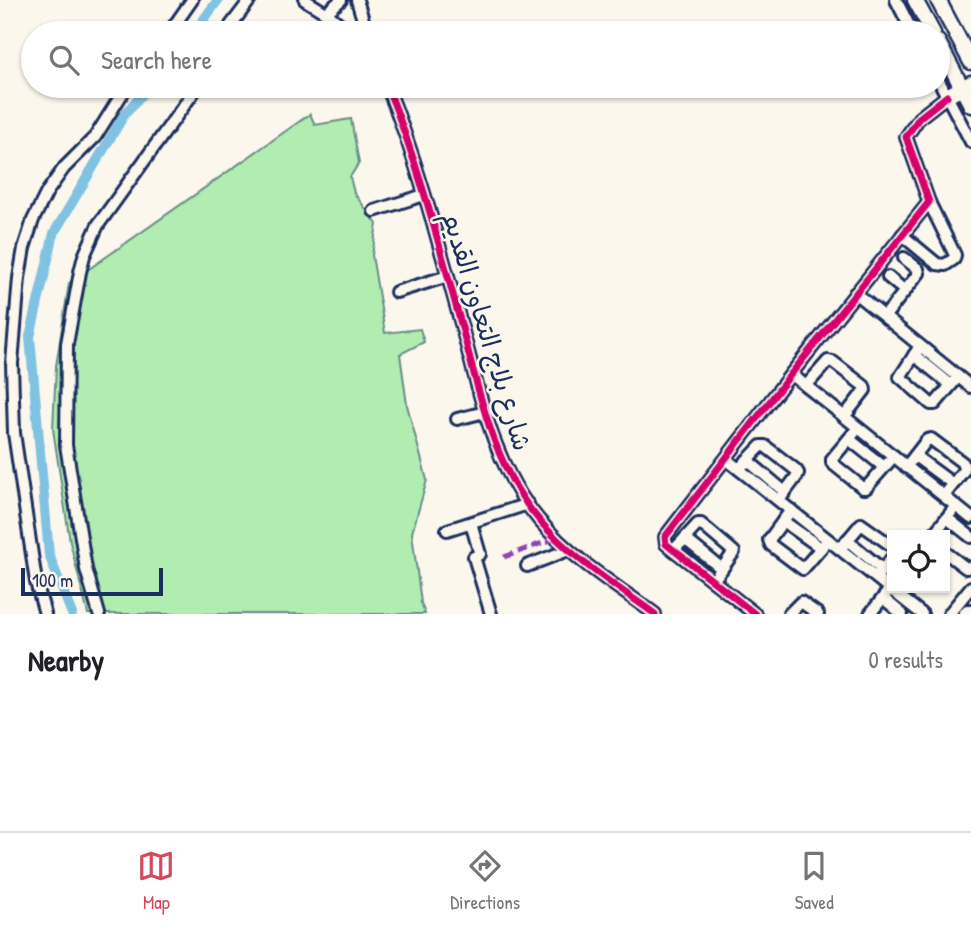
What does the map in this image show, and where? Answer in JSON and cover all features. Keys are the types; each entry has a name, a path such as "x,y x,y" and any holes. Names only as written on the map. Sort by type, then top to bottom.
{"main road":[{"path":"915,0 926,21"},
{"path":"938,0 949,21"},
{"path":"950,23 971,62"},
{"path":"950,60 966,84 971,105"},
{"path":"950,94 966,84"}],"street":[{"path":"177,21 192,0"},
{"path":"233,21 250,0"},
{"path":"305,0 336,21"},
{"path":"326,13 341,0"},
{"path":"357,0 363,21"},
{"path":"896,0 907,21"},
{"path":"45,614 36,582 14,433 12,363 22,258 33,220 47,192 64,168 95,136 119,98"},
{"path":"99,614 86,569 66,445 67,344 80,272 97,225 189,98"},
{"name":"شارع بلاج التعاون القديم","path":"392,98 403,126 485,412 502,460 528,504 568,550 654,614"},
{"path":"902,235 937,264 946,265 954,259 955,255 929,202 906,137 919,118 944,98"},
{"path":"948,98 971,142"},
{"path":"374,211 424,195"},
{"path":"755,614 666,544 665,537 790,374 929,202"},
{"path":"885,316 919,271 904,258"},
{"path":"396,292 448,276"},
{"path":"888,277 905,291"},
{"path":"855,293 885,316 917,351 955,381 971,387"},
{"path":"917,351 900,377 931,404 935,404 955,381"},
{"path":"806,386 828,361 864,386 865,390 844,417"},
{"path":"790,374 971,518"},
{"path":"457,419 485,412"},
{"path":"858,428 832,459 833,464 864,489 894,456"},
{"path":"849,439 884,467"},
{"path":"906,467 928,440 935,441 965,466 944,496"},
{"path":"743,465 757,448 765,446 796,470 799,473 782,496"},
{"path":"915,456 953,484"},
{"path":"726,459 743,465 782,496 791,510 825,544"},
{"path":"447,530 528,504"},
{"path":"937,530 956,506"},
{"path":"791,510 769,540 770,543 801,568 805,568 825,544"},
{"path":"947,518 971,537"},
{"path":"783,521 825,544 843,544 879,574 887,585"},
{"path":"471,523 480,554 474,556 491,614"},
{"path":"674,550 699,523 734,550 713,581"},
{"path":"843,544 861,524 887,542"},
{"path":"685,539 722,569"},
{"path":"527,566 568,550"},
{"path":"950,556 966,568 971,567"},
{"path":"879,574 887,564"},
{"path":"949,614 971,587"},
{"path":"870,614 887,593"},
{"path":"895,593 922,614"},
{"path":"883,598 902,614"},
{"path":"789,614 801,602 818,614"},
{"path":"964,614 971,610"}],"green space":[{"path":"310,114 315,125 351,119 359,163 350,177 354,193 377,224 372,255 385,333 420,329 424,342 400,354 407,405 427,480 412,533 421,603 425,614 88,614 70,542 53,429 56,366 69,283"}],"waterway":[{"path":"203,21 218,0"},
{"path":"72,614 49,555 30,337 54,233 124,115 139,98"}],"marked path":[{"path":"504,557 556,538"}],"cycle path":[{"path":"392,98 427,204 489,427 510,476 539,520 565,547 655,614"},
{"path":"755,614 666,544 665,537 929,202 906,137 919,118 944,98"}]}
